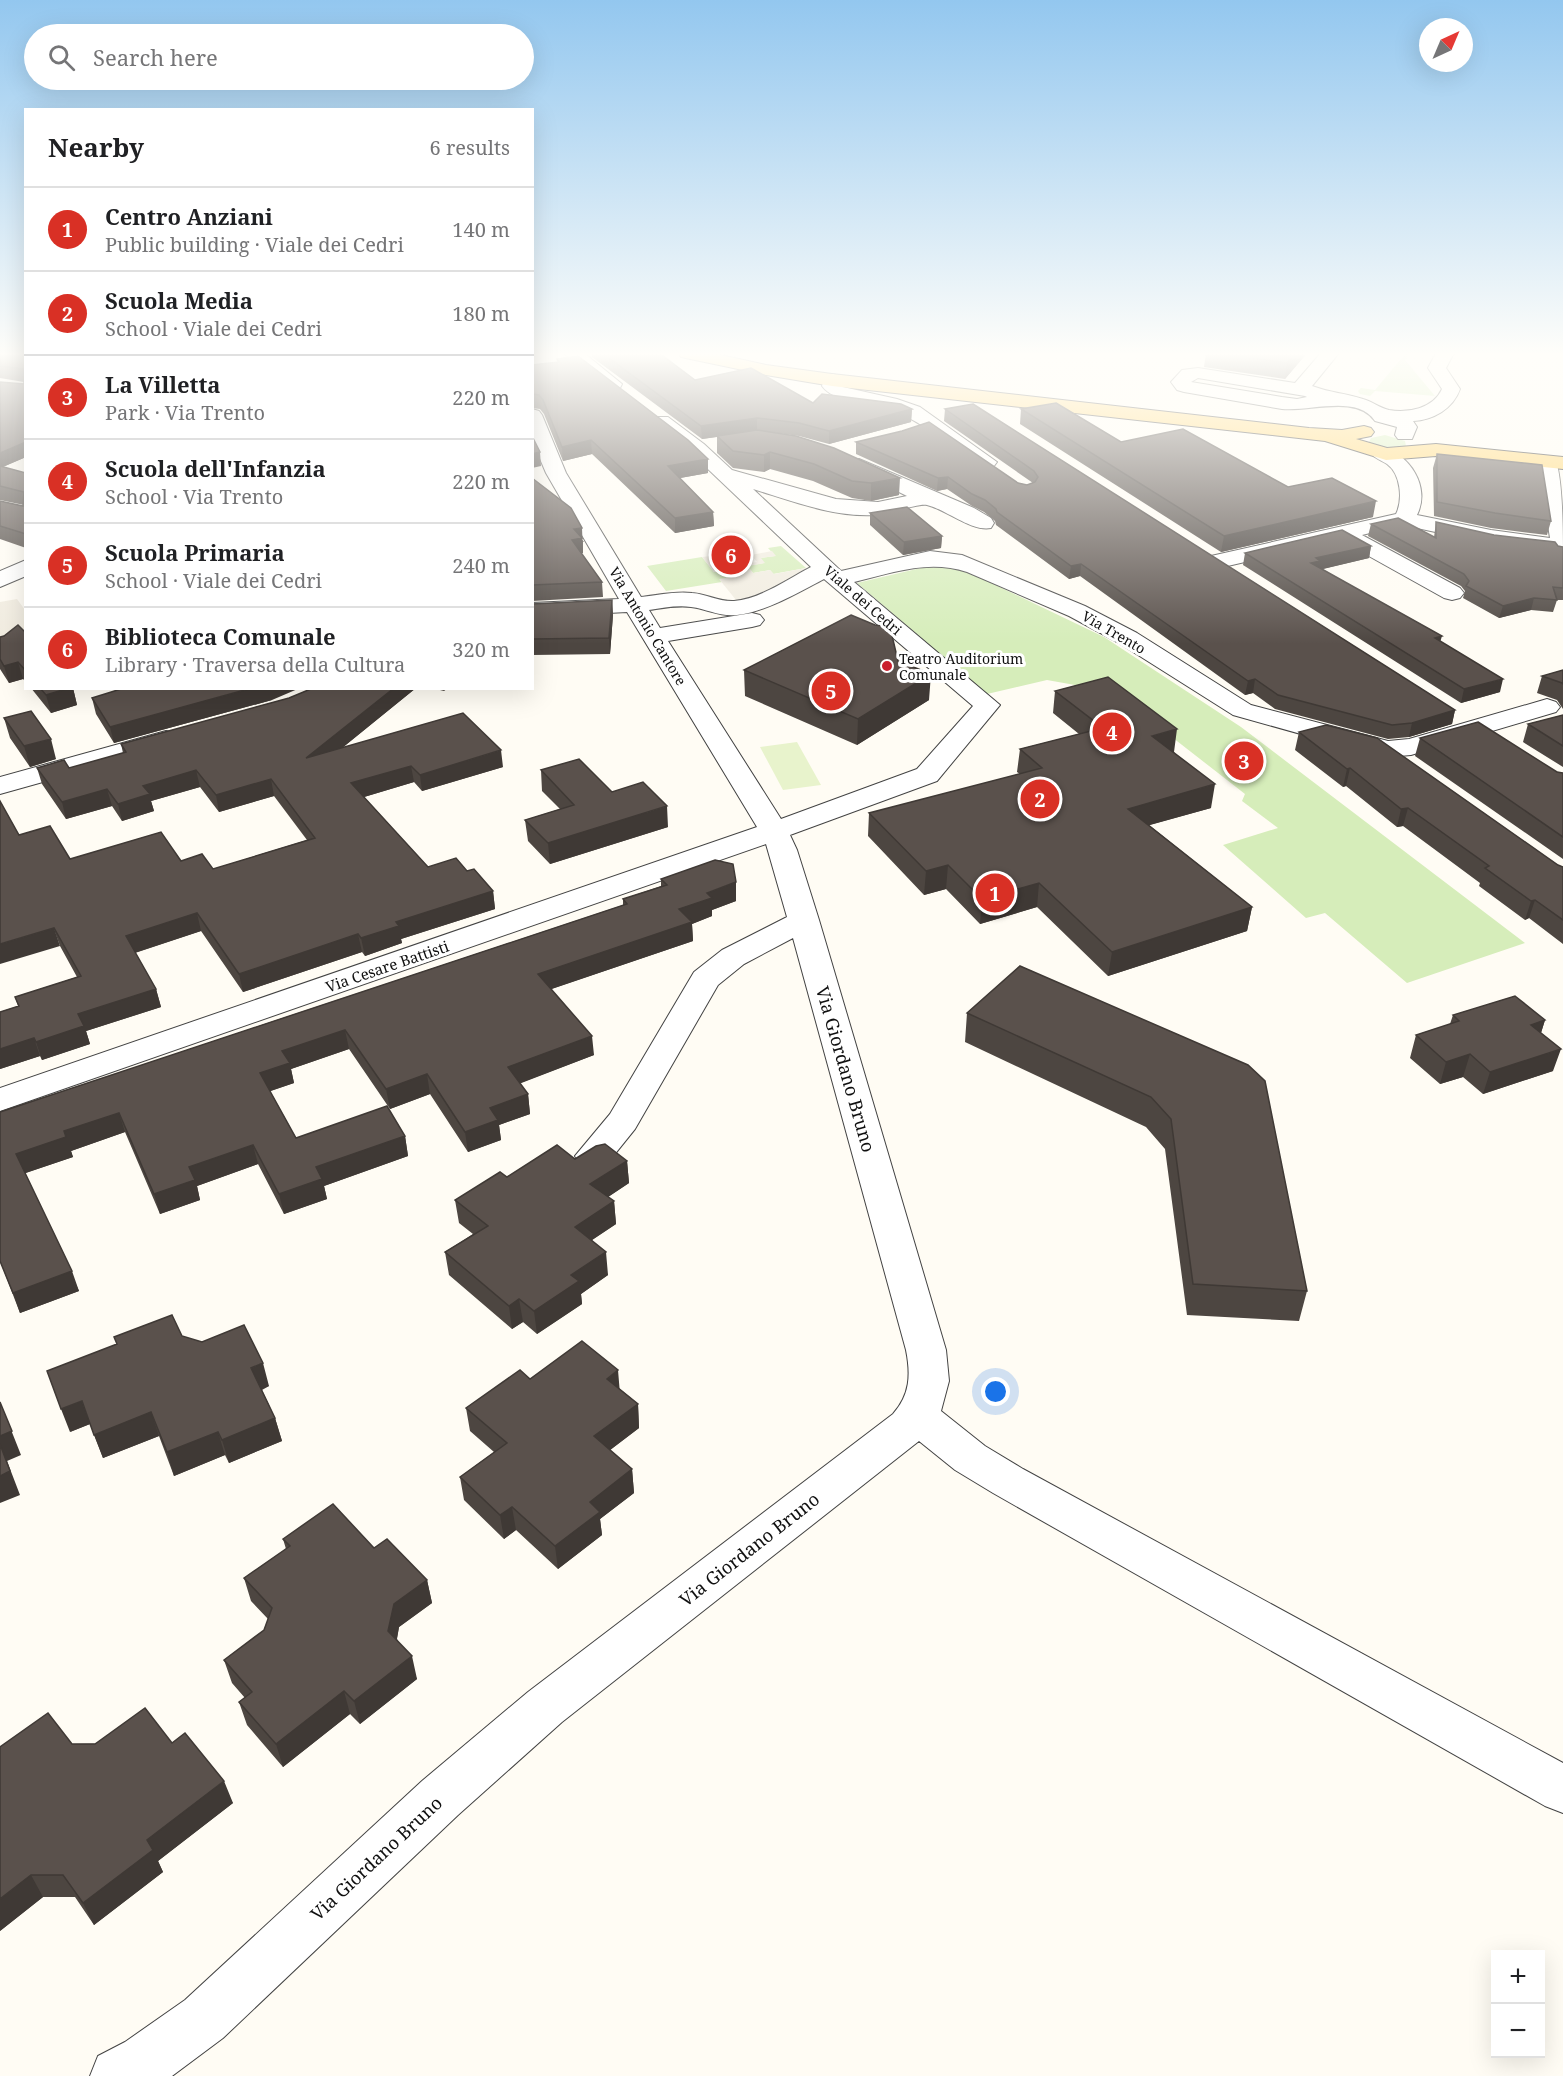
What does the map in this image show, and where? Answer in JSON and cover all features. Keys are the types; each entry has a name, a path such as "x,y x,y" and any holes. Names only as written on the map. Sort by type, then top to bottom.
{"main road":[{"path":"1426,450 1556,462"}],"street":[{"name":"Via Antonio Cantore","path":"541,450 548,475 634,605 774,831"},
{"name":"Viale dei Cedri","path":"700,450 831,574 987,705 927,775 774,831"},
{"path":"970,450 1006,476"},
{"path":"1402,519 1409,510 1410,501 1403,450"},
{"path":"841,456 983,523"},
{"path":"1249,580 1209,555 1343,533 1402,519 1491,537 1563,548 1556,462"},
{"path":"721,472 823,502 855,508 882,508 926,497"},
{"path":"1343,533 1452,593"},
{"name":"Via Trento","path":"831,574 930,558 967,564 1020,585 1106,626 1242,710 1383,748 1411,747 1547,707"},
{"path":"0,580 24,568"},
{"path":"534,610 634,605 676,599 695,600 722,608 745,606 831,574 829,589 778,613 743,622 653,636"},
{"path":"0,580 24,586"},
{"path":"1450,708 1508,746"},
{"path":"0,786 192,732"},
{"name":"Via Trento","path":"1383,748 1421,775"},
{"name":"Via Giordano Bruno","path":"118,2076 145,2062 204,2019 440,1798 545,1707 918,1416 930,1389 926,1350 804,920 783,850 774,831"},
{"name":"Via Cesare Battisti","path":"0,1100 774,831"},
{"path":"593,1156 624,1121 705,979 733,957 804,920"},
{"path":"918,1416 956,1448 1000,1477 1563,1789"}],"green space":[{"path":"781,546 806,568 773,574 770,570 753,573 747,566 764,563 760,558 775,556 768,548"},
{"path":"702,557 714,572 732,569 738,576 720,580 722,582 666,591 647,566"},
{"path":"925,567 962,569 1104,637 1241,727 1525,943 1407,983 1325,913 1306,918 1223,845 1278,828 1242,801 1245,794 1114,692 1047,680 987,694 857,583"},
{"path":"797,742 821,785 783,790 760,747"}],"shaded area":[{"path":"772,551 776,556 761,558 765,563 748,566 753,573 770,570 774,574 806,568 809,573 749,603 726,604 736,600 719,579 737,576 732,569 714,572 702,557 712,556 722,568 757,562 751,555"},
{"path":"17,599 24,609 24,649 0,655 0,602"}],"building":[{"path":"602,450 698,450 708,459 668,466 713,512 675,518"},
{"path":"838,450 900,478 871,483 852,481 814,464 770,452 764,455 733,451"},
{"path":"874,450 970,450 1018,483 1027,485 1035,482 1038,477 1034,471 1004,450 1045,450 1455,710 1412,723 1392,725 1278,695 1255,679 1248,681 1081,564 1071,566 997,512 985,500 948,477 938,478"},
{"path":"1086,450 1221,450 1288,487 1332,478 1376,501 1224,536"},
{"path":"1437,454 1542,465 1551,521 1437,502"},
{"path":"0,466 24,472 24,492 0,486"},
{"path":"534,480 571,508 582,528 574,529 582,538 572,540 602,582 534,585"},
{"path":"24,492 24,533 0,526 0,501 23,506"},
{"path":"907,507 942,536 904,542 870,513"},
{"path":"1398,518 1436,538 1436,522 1494,535 1555,542 1558,546 1563,547 1563,588 1553,587 1557,600 1534,598 1503,606 1466,586 1469,581 1464,574 1371,524"},
{"path":"1342,530 1371,546 1316,558 1320,561 1311,563 1442,636 1435,638 1503,679 1464,689 1245,553"},
{"path":"612,600 609,638 534,639 534,604"},
{"path":"851,615 875,625 890,627 898,661 931,674 858,719 744,670"},
{"path":"18,625 24,631 24,669 18,662 4,666 0,659 0,637"},
{"path":"1563,670 1563,684 1542,676"},
{"path":"1108,677 1177,729 1152,736 1215,784 1128,809 1252,907 1112,952 1039,883 982,899 948,865 926,871 869,813 1042,768 1020,749 1103,728 1055,691"},
{"path":"42,690 62,690 46,695"},
{"path":"118,690 245,690 110,727 92,698"},
{"path":"308,690 391,690 306,758 463,713 501,750 420,775 411,766 351,783 428,867 456,858 467,871 474,869 493,891 396,922 399,926 361,938 358,934 239,974 197,913 126,936 156,989 78,1014 84,1026 36,1042 34,1038 0,1049 0,1012 19,1006 15,997 81,976 54,928 0,944 0,801 19,835 50,826 70,859 161,832 181,861 202,854 213,869 315,838 271,779 216,795 196,770 143,786 150,794 118,804 107,789 62,802 37,768 64,760 69,768 126,752 121,744 289,698"},
{"path":"31,711 51,739 24,746 4,718"},
{"path":"1563,715 1563,746 1528,724"},
{"path":"1478,722 1557,772 1563,773 1563,837 1420,738"},
{"path":"1326,725 1377,738 1563,867 1563,920 1535,900 1531,901 1485,868 1489,866 1408,808 1401,809 1350,768 1347,769 1299,732"},
{"path":"579,759 612,792 643,782 667,806 548,843 525,820 574,805 541,770"},
{"path":"715,860 733,864 736,882 707,893 712,898 679,909 692,922 538,974 592,1036 508,1067 528,1094 490,1108 498,1120 465,1132 427,1074 386,1089 345,1030 282,1051 290,1063 260,1073 296,1138 387,1106 405,1136 316,1167 322,1179 279,1194 253,1145 189,1167 195,1180 154,1194 119,1113 64,1131 66,1137 16,1154 72,1271 13,1293 0,1261 0,1112 627,904 623,899 667,885 661,879"},
{"path":"1020,966 1248,1065 1265,1081 1307,1291 1193,1284 1171,1119 1151,1097 967,1013"},
{"path":"1515,996 1545,1020 1531,1025 1561,1049 1490,1072 1470,1054 1446,1062 1416,1035 1459,1021 1453,1015"},
{"path":"605,1144 627,1161 590,1184 614,1201 575,1227 606,1252 571,1275 579,1281 534,1311 519,1299 509,1306 445,1252 488,1226 455,1200 500,1172 507,1177 557,1145 575,1159 596,1146"},
{"path":"172,1315 182,1336 202,1342 244,1325 263,1363 251,1368 275,1418 222,1440 218,1432 167,1452 151,1412 94,1435 82,1401 61,1409 47,1371 117,1344 114,1337"},
{"path":"582,1341 618,1370 607,1379 638,1404 594,1436 632,1469 590,1502 600,1512 555,1546 512,1507 500,1515 460,1477 507,1443 466,1408 520,1370 530,1379"},
{"path":"0,1402 12,1431 0,1436"},
{"path":"0,1444 10,1471 0,1476"},
{"path":"333,1504 374,1548 387,1539 427,1580 394,1604 388,1631 412,1656 354,1701 344,1691 276,1744 239,1702 252,1692 224,1660 264,1630 272,1608 244,1578 290,1546 283,1539"},
{"path":"145,1708 172,1743 185,1733 224,1781 147,1840 153,1850 83,1903 63,1875 31,1875 0,1899 0,1747 48,1713 72,1744 95,1744"}],"place":[{"name":"Biblioteca Comunale","path":"731,555"},
{"name":"Teatro Auditorium Comunale","path":"887,666"},
{"name":"Scuola Primaria","path":"831,691"},
{"name":"Scuola dell'Infanzia","path":"1112,732"},
{"name":"La Villetta","path":"1244,761"},
{"name":"Scuola Media","path":"1040,799"},
{"name":"Centro Anziani","path":"995,893"}]}
